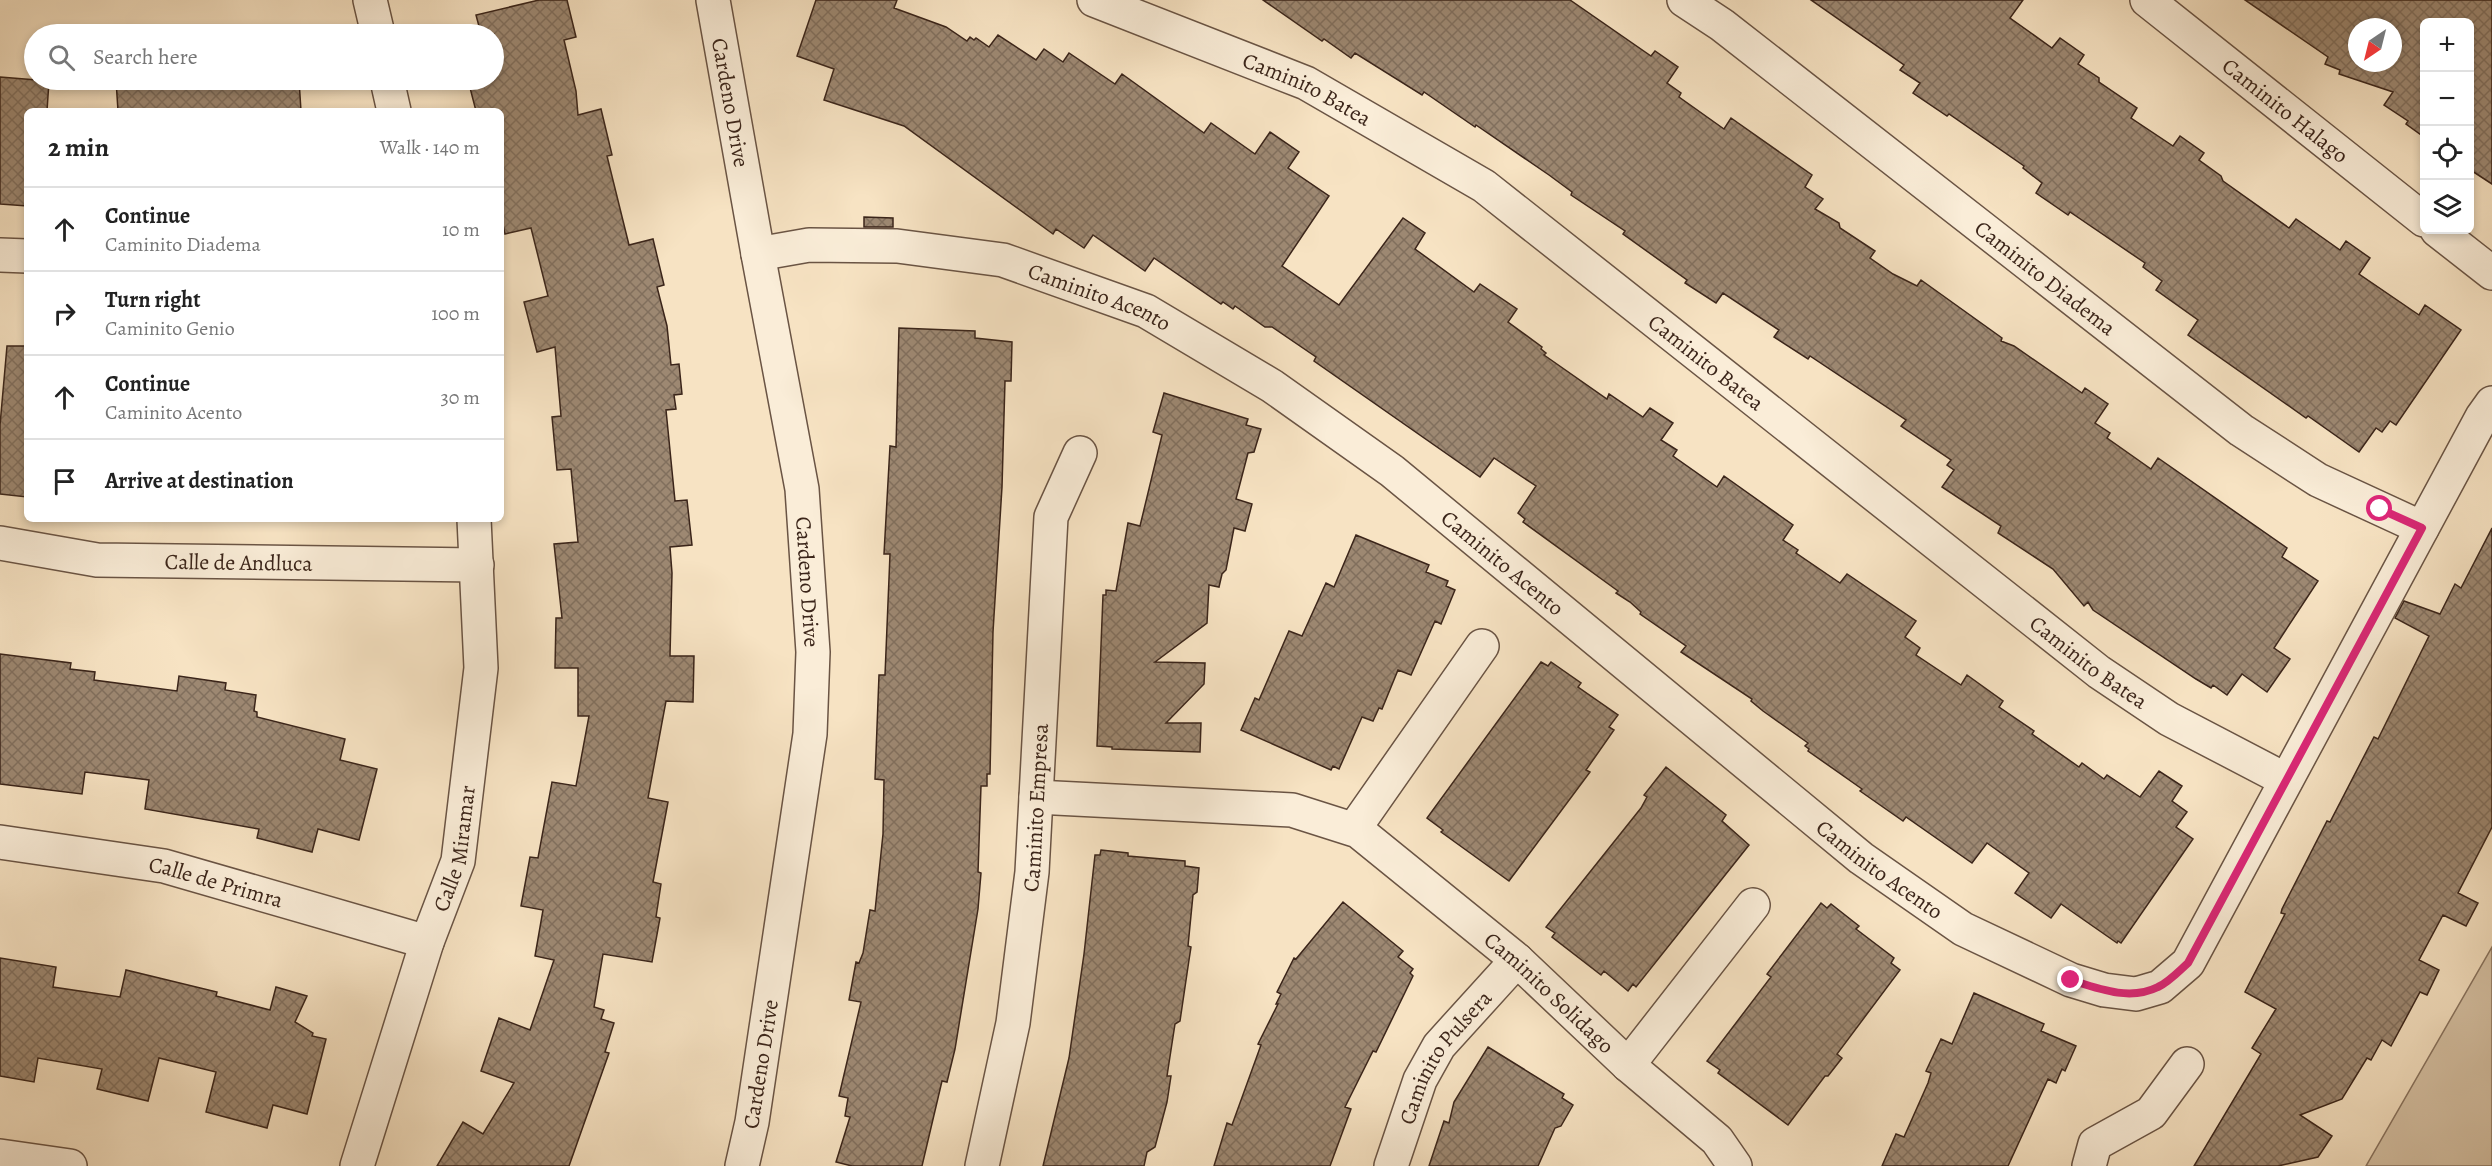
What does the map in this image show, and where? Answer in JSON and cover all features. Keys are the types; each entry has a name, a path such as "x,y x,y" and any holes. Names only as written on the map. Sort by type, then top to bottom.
{"street":[{"path":"370,0 376,24"},
{"name":"Cardeno Drive","path":"713,0 802,489 813,652 810,734 752,1122 742,1166"},
{"name":"Caminito Batea","path":"1094,0 1306,83 1484,186 2099,672 2169,719 2286,780"},
{"name":"Caminito Diadema","path":"1684,0 1722,24 2241,430 2318,480 2422,528"},
{"name":"Caminito Halago","path":"2147,0 2420,217"},
{"path":"389,90 393,108"},
{"path":"2442,234 2492,273"},
{"name":"Caminito Acento","path":"758,254 809,244 897,246 1003,260 1146,311 1272,386 1392,471 1861,858 1964,929 2071,980 2104,990 2136,994 2160,987 2188,963 2286,780"},
{"path":"0,255 24,256"},
{"path":"2286,780 2482,417 2492,403"},
{"name":"Caminito Empresa","path":"982,1166 1013,1023 1032,872 1051,517 1080,453"},
{"name":"Calle Miramar","path":"357,1166 427,942 458,861 481,668 474,522"},
{"name":"Calle de Andluca","path":"0,543 97,560 477,565"},
{"path":"1354,829 1482,646"},
{"name":"Caminito Solidago","path":"1036,797 1292,810 1354,829 1517,960 1628,1065 1718,1140 1736,1166"},
{"name":"Calle de Primra","path":"0,842 164,866 427,942"},
{"path":"1628,1065 1753,905"},
{"name":"Caminito Pulsera","path":"1391,1166 1420,1080 1439,1046 1517,960"},
{"path":"2088,1166 2096,1144 2151,1113 2187,1064"},
{"path":"0,1156 70,1166"}],"shaded area":[{"path":"2492,947 2492,1166 2366,1166"}],"building":[{"path":"539,0 567,0 576,37 564,40 576,91 578,115 601,109 612,155 607,156 629,245 653,239 664,285 657,287 667,326 671,365 679,364 682,394 674,395 676,409 666,410 675,501 687,500 692,545 670,547 672,573 670,656 694,656 693,702 666,701 648,798 668,802 653,882 661,884 656,917 660,918 652,962 603,954 594,1007 604,1010 601,1019 614,1023 605,1052 609,1053 569,1166 437,1166 463,1122 483,1134 514,1083 481,1071 499,1018 530,1030 554,960 535,956 543,910 521,906 530,857 538,858 552,782 576,786 589,716 578,716 578,668 555,668 556,618 562,618 554,544 578,542 571,469 557,470 552,417 561,416 555,347 537,352 524,302 548,296 531,228 505,234 504,108 475,108 471,90 504,90 504,24 478,24 476,15"},
{"path":"816,0 897,0 894,8 946,27 967,41 970,37 974,40 976,38 989,47 998,35 1036,60 1044,49 1063,62 1069,53 1115,84 1122,74 1204,133 1211,123 1255,154 1270,132 1299,152 1288,168 1329,196 1282,266 1339,305 1403,218 1425,233 1415,249 1474,292 1480,284 1517,309 1508,322 1542,347 1541,349 1546,353 1544,355 1607,399 1609,394 1643,417 1650,408 1673,423 1661,440 1677,450 1673,456 1717,487 1724,476 1793,525 1783,540 1798,550 1796,553 1840,583 1847,574 1916,621 1905,637 1920,648 1916,655 1961,685 1967,675 2003,701 1999,707 2079,767 2082,763 2104,779 2107,775 2140,797 2159,771 2182,786 2172,801 2187,812 2176,827 2193,839 2121,943 2118,941 2117,943 2061,904 2051,918 2015,893 2029,873 1987,843 1972,863 1906,817 1903,821 1808,751 1809,749 1805,746 1808,743 1763,711 1751,701 1752,699 1681,652 1686,646 1640,614 1641,612 1630,602 1616,593 1618,591 1523,522 1525,519 1518,513 1536,486 1494,458 1480,477 1314,361 1316,357 1272,327 1265,327 1235,306 1233,309 1223,302 1221,304 1154,258 1145,271 1093,235 1084,248 1056,229 1053,234 904,126 824,100 834,69 797,56"},
{"path":"1263,0 1570,0 1651,56 1655,51 1678,67 1667,83 1681,93 1679,97 1724,129 1731,118 1812,175 1805,187 1823,199 1815,209 1839,223 1840,228 1875,251 1870,258 1893,274 1917,286 1921,280 2002,338 2001,341 2014,346 2082,393 2085,388 2108,404 2095,423 2110,433 2107,438 2151,469 2158,458 2287,548 2282,557 2318,581 2274,648 2290,659 2267,692 2242,674 2227,695 2213,685 2211,688 2196,679 2093,610 2088,602 2084,606 2053,569 1998,533 2001,526 1942,487 1954,470 1947,465 1951,460 1901,426 1906,420 1810,356 1808,359 1774,337 1779,330 1723,293 1716,303 1685,283 1687,280 1623,234 1625,231 1571,195 1572,192 1549,175 1476,125 1475,127 1424,92 1422,95 1355,53 1351,58 1324,39 1322,41"},
{"path":"1811,0 2023,0 2010,18 2052,48 2060,38 2084,55 2078,64 2099,78 2099,82 2137,108 2131,118 2173,146 2180,136 2204,153 2199,160 2221,176 2223,181 2289,228 2296,219 2340,250 2346,241 2370,258 2359,274 2419,315 2425,305 2461,330 2396,425 2390,421 2382,432 2376,428 2359,452 2308,416 2306,418 2188,335 2198,320 2156,290 2162,281 2143,267 2145,263 2070,212 2068,215 2036,193 2042,183 2023,168 2024,166 1949,114 1947,116 1913,93 1920,83 1900,70 1904,65"},
{"path":"2245,0 2492,0 2492,184 2474,172 2474,18 2420,18 2420,134 2406,124 2408,121 2384,105 2393,92 2339,74 2340,70 2325,64 2328,57"},
{"path":"0,77 24,79 24,90 48,90 47,108 24,108 24,206 0,204"},
{"path":"117,90 300,90 301,108 118,108"},
{"path":"864,217 893,218 893,227 864,227"},
{"path":"899,328 975,331 975,338 1012,342 1011,381 1005,381 1002,487 993,632 990,774 987,774 987,786 981,786 978,872 981,873 978,909 955,1049 947,1082 942,1081 922,1166 852,1166 836,1162 850,1117 845,1116 848,1098 839,1096 861,1002 849,1000 856,962 859,963 863,953 870,910 875,911 883,834 884,780 875,779 879,675 885,675 890,554 884,554 890,446 896,447"},
{"path":"7,346 24,346 24,497 0,494 0,425"},
{"path":"1164,393 1248,419 1246,425 1261,429 1254,452 1248,453 1236,499 1252,504 1245,531 1234,528 1226,570 1222,574 1219,587 1209,585 1207,623 1155,662 1205,663 1204,684 1166,723 1201,723 1200,752 1112,749 1112,747 1097,746 1103,595 1106,595 1106,590 1116,591 1128,523 1140,526 1162,435 1153,432"},
{"path":"2492,528 2492,827 2458,893 2478,903 2466,926 2443,915 2419,960 2439,970 2427,995 2420,992 2391,1046 2382,1040 2371,1060 2367,1058 2342,1099 2300,1115 2332,1136 2318,1157 2278,1166 2194,1166 2261,1054 2252,1048 2276,1009 2245,992 2285,914 2281,913 2282,909 2327,821 2330,822 2374,737 2378,739 2429,636 2395,618 2404,601 2440,614 2455,584 2461,588"},
{"path":"1356,535 1429,565 1426,572 1448,581 1446,586 1455,590 1441,624 1435,621 1411,675 1398,670 1382,709 1379,708 1373,721 1362,717 1339,769 1333,766 1331,770 1241,730 1255,698 1259,700 1289,631 1302,636 1326,583 1334,587"},
{"path":"0,654 71,663 70,669 95,672 94,680 177,691 179,676 226,683 225,690 256,695 254,711 257,712 257,717 345,739 340,760 377,769 359,840 318,829 312,852 257,838 259,829 145,809 149,780 85,772 82,794 0,784"},
{"path":"1541,662 1548,666 1551,662 1581,683 1578,687 1618,715 1609,727 1614,730 1586,770 1590,772 1509,881 1441,832 1443,830 1427,818"},
{"path":"1666,767 1726,815 1722,821 1749,845 1636,987 1633,984 1628,991 1604,971 1601,975 1552,937 1555,933 1546,927 1641,808 1647,797 1644,795"},
{"path":"1101,850 1128,853 1128,856 1185,861 1185,866 1199,868 1197,892 1193,895 1188,946 1191,947 1180,1021 1175,1024 1167,1076 1171,1076 1167,1102 1155,1147 1147,1152 1144,1166 1043,1166 1069,1058 1095,855 1100,855"},
{"path":"1343,902 1403,951 1398,957 1413,969 1410,973 1413,976 1376,1052 1373,1051 1345,1107 1351,1109 1330,1166 1214,1166 1227,1123 1232,1125 1261,1045 1258,1044 1278,1004 1276,1004 1281,994 1277,992 1294,958 1296,959"},
{"path":"1821,903 1827,908 1831,904 1859,926 1856,929 1894,958 1891,963 1900,970 1837,1054 1842,1058 1828,1076 1825,1076 1788,1125 1718,1073 1720,1070 1707,1061 1771,977 1767,974"},
{"path":"0,958 56,967 53,987 120,997 126,970 217,992 216,996 270,1010 276,987 307,996 295,1022 313,1033 312,1036 326,1039 307,1114 273,1105 267,1128 206,1112 216,1072 159,1058 148,1101 97,1089 102,1069 38,1058 34,1082 0,1076"},
{"path":"1974,993 2044,1024 2041,1031 2076,1046 2065,1071 2062,1069 2056,1083 2048,1079 2008,1166 1882,1166 1896,1134 1904,1137 1928,1083 1931,1073 1926,1071 1941,1039 1952,1044"},
{"path":"1488,1047 1564,1094 1562,1098 1573,1105 1561,1126 1555,1128 1538,1166 1429,1166 1444,1121 1449,1123 1454,1102"}],"route":[{"path":"2071,980 2104,990 2136,994 2160,987 2188,963 2422,528 2380,509"}]}
